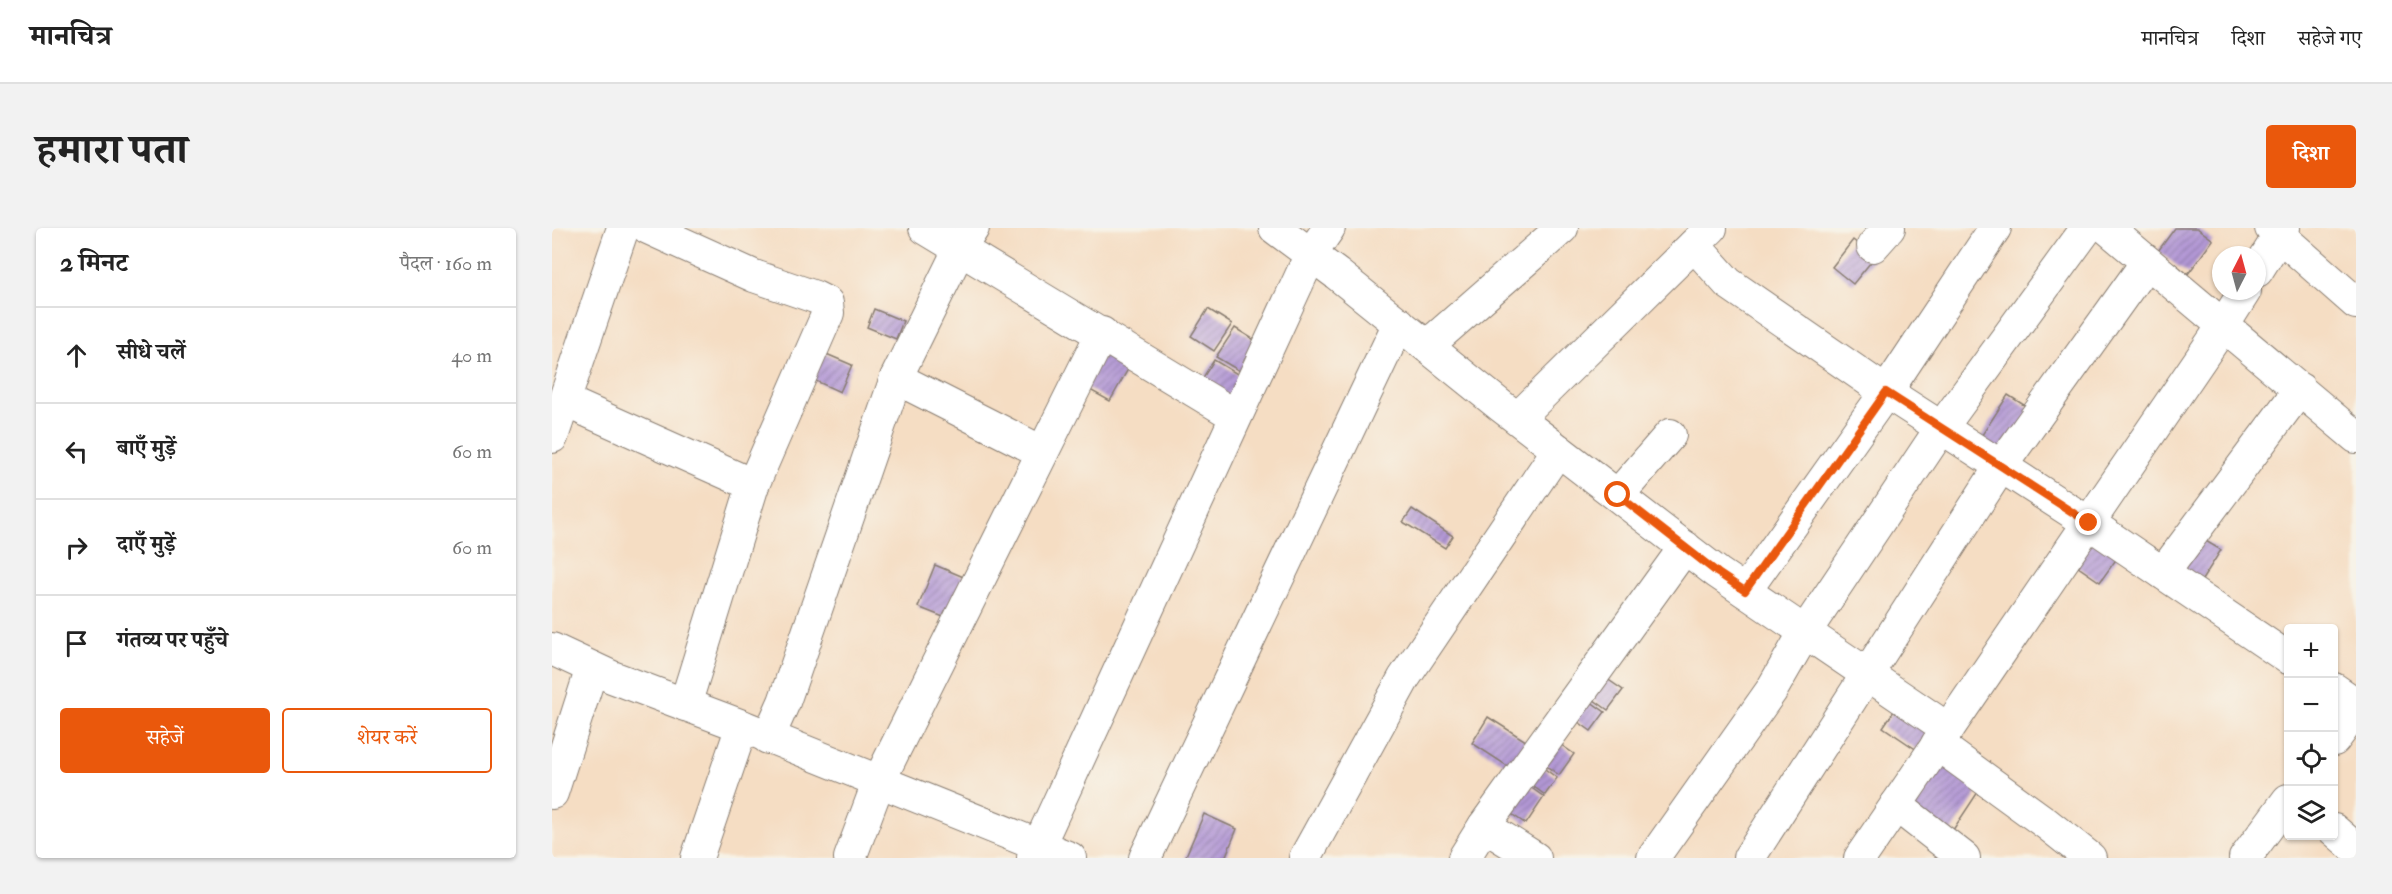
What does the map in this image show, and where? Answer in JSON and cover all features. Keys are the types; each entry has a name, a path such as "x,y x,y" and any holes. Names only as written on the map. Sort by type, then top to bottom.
{"street":[{"path":"552,437 623,228"},
{"path":"648,228 754,276 815,297 827,303 828,313 753,485 685,705"},
{"path":"925,228 966,239 1102,333 1236,416"},
{"path":"1275,228 1685,547 1867,675 2090,858"},
{"path":"1036,851 1311,254 1329,228"},
{"path":"1427,346 1562,228"},
{"path":"1745,591 1886,392 1995,228"},
{"path":"1653,858 1771,691 1805,632 1942,428 2087,228"},
{"path":"2107,228 2356,437"},
{"path":"2266,253 2278,230 2356,303"},
{"path":"1518,418 1702,236 1728,283 1886,392 2089,523 2284,655"},
{"path":"697,858 755,732 784,702 896,378 966,239"},
{"path":"1749,858 2001,466 2147,262"},
{"path":"1860,858 2239,300"},
{"path":"1145,858 1399,323"},
{"path":"850,858 879,781 1102,333"},
{"path":"896,378 1042,452"},
{"path":"2163,573 2300,389"},
{"path":"565,401 753,485"},
{"path":"1618,495 1670,435"},
{"path":"1305,858 1404,678 1558,450"},
{"path":"1464,858 1685,547"},
{"path":"552,649 612,678 879,781 1036,851 1070,858"},
{"path":"552,793 592,668"},
{"path":"2338,691 2356,704"},
{"path":"2338,735 2356,710"},
{"path":"1896,805 1964,858"},
{"path":"2246,858 2284,807"},
{"path":"1485,826 1535,858"},
{"path":"2338,833 2356,849"}],"building":[{"path":"2175,228 2197,228 2213,240 2188,274 2158,251"},
{"path":"1853,240 1875,257 1853,284 1832,267"},
{"path":"874,309 903,321 896,339 867,327"},
{"path":"1208,309 1232,324 1214,351 1191,336"},
{"path":"1235,328 1261,344 1243,373 1216,357"},
{"path":"1101,344 1132,362 1110,401 1079,384"},
{"path":"817,350 852,365 840,392 805,376"},
{"path":"1214,360 1244,378 1227,405 1197,387"},
{"path":"2008,395 2035,412 2005,459 1978,441"},
{"path":"1412,509 1453,536 1445,548 1403,522"},
{"path":"2094,536 2120,554 2100,582 2074,564"},
{"path":"2199,537 2221,550 2197,588 2175,575"},
{"path":"935,565 973,581 956,622 918,607"},
{"path":"1597,672 1623,690 1608,710 1583,692"},
{"path":"1580,694 1605,712 1591,731 1566,713"},
{"path":"1896,708 1930,731 1917,750 1883,727"},
{"path":"1488,717 1529,743 1512,769 1472,743"},
{"path":"1550,737 1574,754 1559,775 1535,758"},
{"path":"1946,758 1984,783 1949,836 1911,811"},
{"path":"1534,761 1557,778 1545,795 1521,777"},
{"path":"1519,779 1544,797 1526,824 1500,806"},
{"path":"1204,814 1237,829 1225,858 1185,858"}],"route":[{"path":"1618,495 1718,573 1745,591 1886,392 2089,523"}]}
